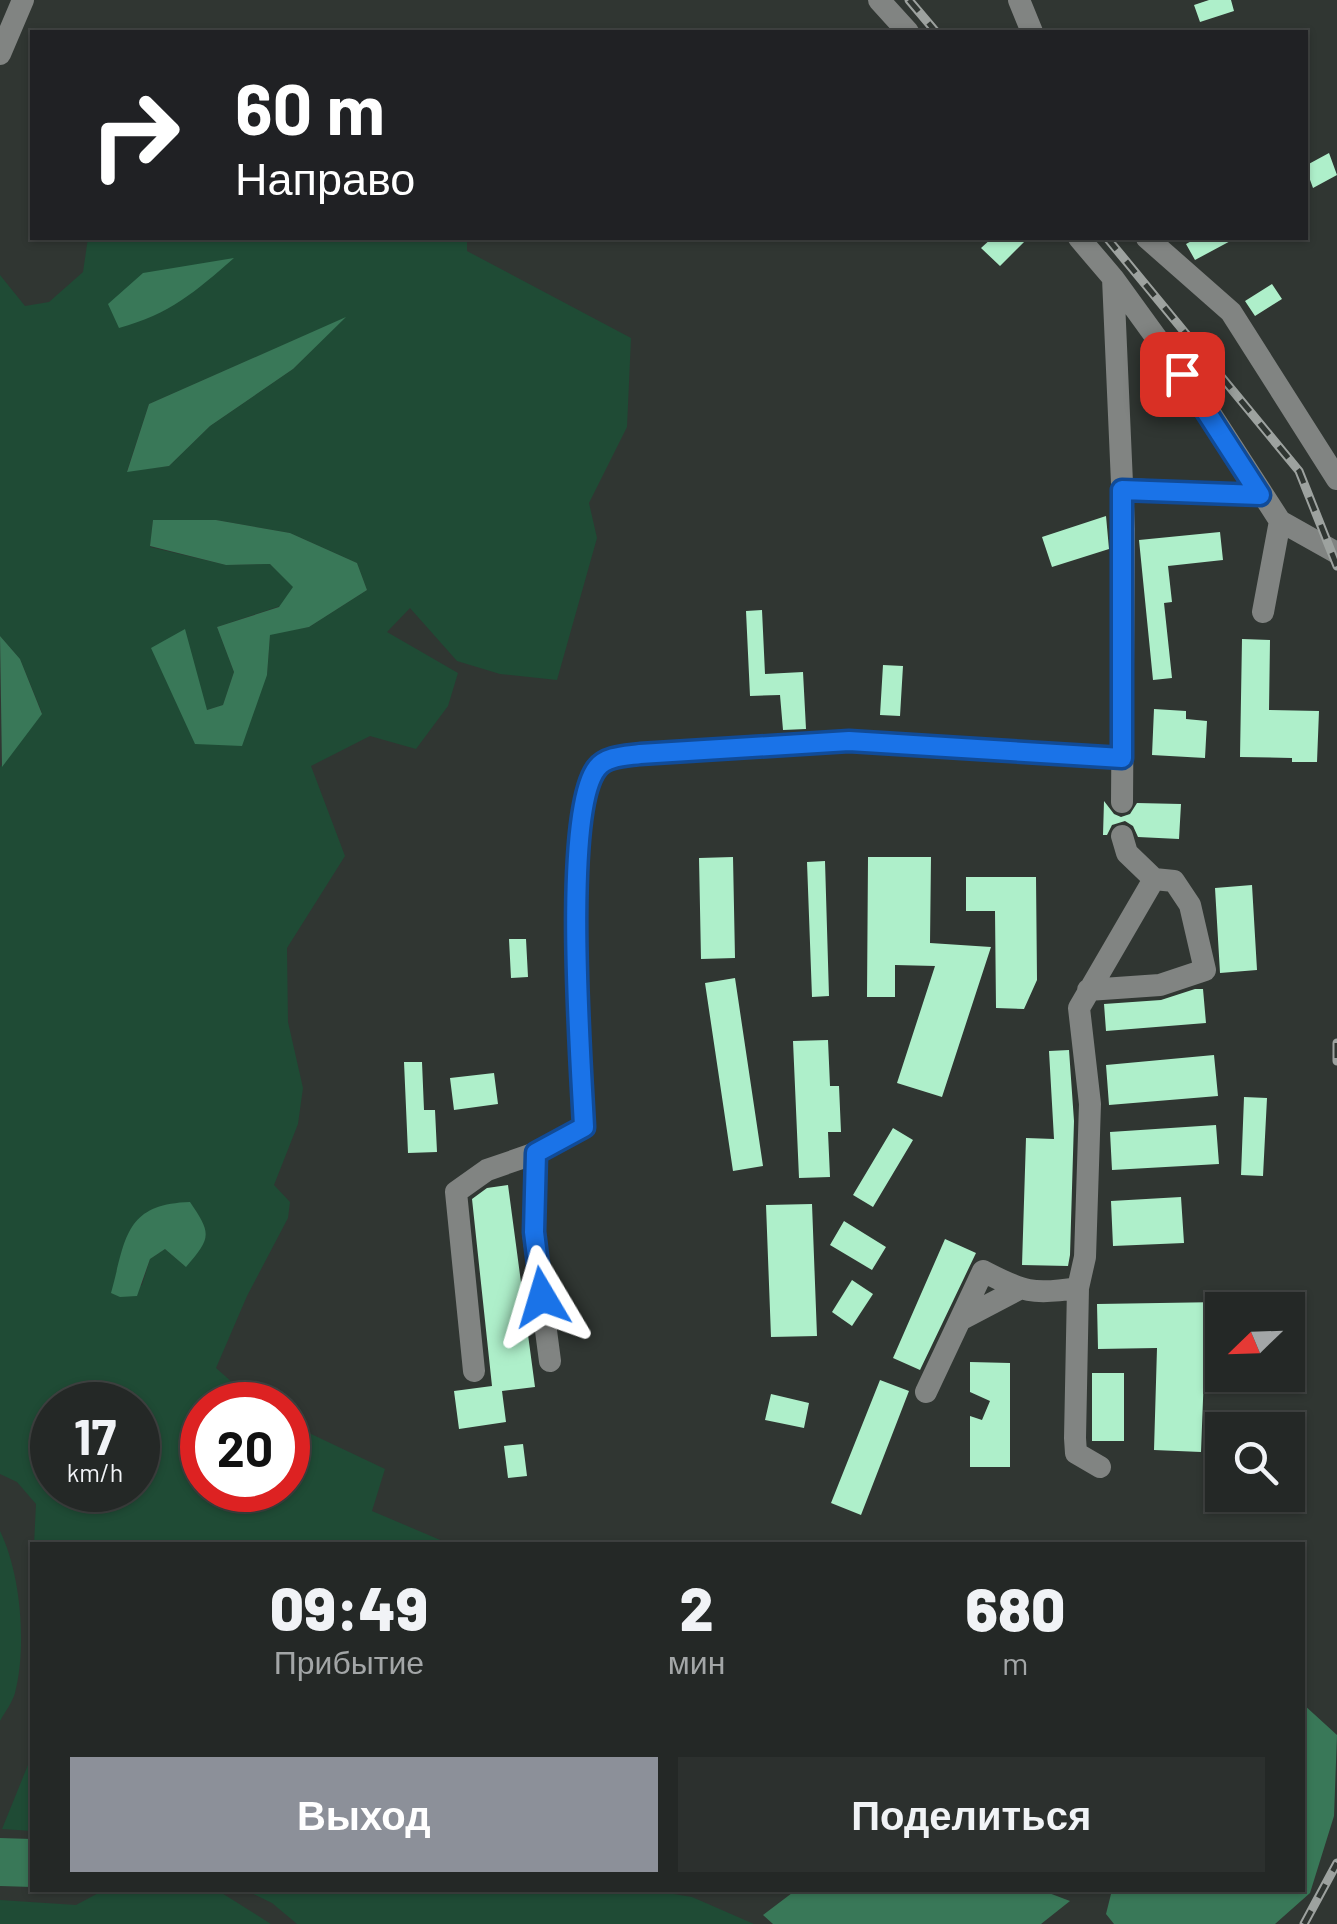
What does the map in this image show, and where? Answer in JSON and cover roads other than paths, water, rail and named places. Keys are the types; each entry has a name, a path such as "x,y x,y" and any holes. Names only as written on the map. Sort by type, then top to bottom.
{"street":[{"path":"0,54 24,0"},
{"path":"879,0 906,30"},
{"path":"1019,0 1031,30"},
{"path":"1081,240 1205,405 1280,522 1337,553"},
{"path":"1149,240 1231,312 1337,479"},
{"path":"1113,278 1122,490 1122,802"},
{"path":"1122,490 1260,495"},
{"path":"1264,612 1280,522"},
{"path":"474,1371 456,1192 487,1170 536,1153 584,1127 578,826 598,766 609,759 640,754 849,741 1122,758"},
{"path":"1088,990 1160,985 1205,970 1190,906 1174,881 1154,879 1127,853 1122,836"},
{"path":"1100,1467 1076,1453 1074,1438 1078,1288 1085,1257 1090,1104 1079,1008 1154,879"},
{"path":"536,1153 534,1232 550,1362"},
{"path":"926,1392 983,1270 1018,1290 1047,1293 1078,1288"},
{"path":"960,1320 1018,1290"}],"railway":[{"path":"909,0 934,30"},
{"path":"1109,240 1299,471 1337,566"},
{"path":"1337,1043 1337,1061"},
{"path":"1304,1924 1337,1863"}]}
